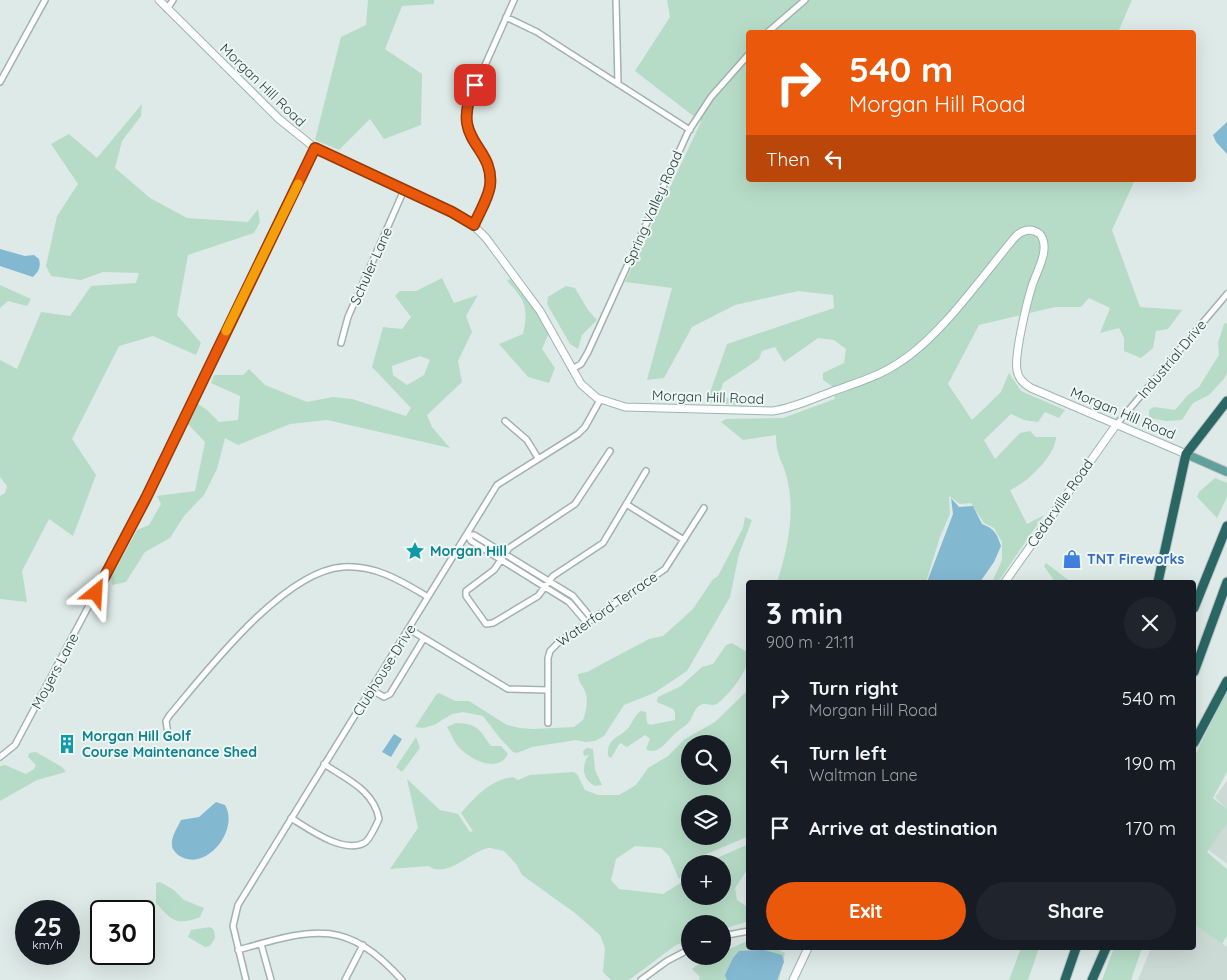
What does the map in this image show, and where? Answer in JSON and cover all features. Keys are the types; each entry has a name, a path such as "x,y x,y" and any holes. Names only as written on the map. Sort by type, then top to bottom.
{"highway":[{"path":"1158,580 1186,454 1227,401"},
{"path":"1196,603 1227,526"},
{"path":"1196,667 1227,582"},
{"path":"1196,739 1227,681"},
{"path":"1061,980 1069,950"},
{"path":"1065,980 1075,950"},
{"path":"1092,980 1103,950"}],"main road":[{"name":"Morgan Hill Road","path":"159,0 279,120 315,148 460,216 474,225 540,311 582,386 600,400 625,408 768,412 789,408 873,376 897,364 920,346 945,321 1016,236 1030,230 1040,234 1045,246 1026,311 1017,357 1018,376 1031,388 1227,472"},
{"name":"Cedarville Road","path":"1005,580 1116,425"},
{"path":"792,980 804,950"}],"street":[{"path":"0,82 45,0"},
{"path":"167,9 173,0"},
{"path":"474,225 489,193 490,177 486,162 468,130 466,108 514,0"},
{"path":"616,0 618,84"},
{"path":"770,30 805,0"},
{"path":"506,17 537,32 690,130"},
{"name":"Spring Valley Road","path":"572,369 580,365 588,352 690,130 711,97 746,57"},
{"name":"Moyers Lane","path":"0,757 15,745 142,506 315,148"},
{"name":"Schuler Lane","path":"341,343 348,317 404,190"},
{"name":"Industrial Drive","path":"1116,425 1227,294"},
{"name":"Clubhouse Drive","path":"246,980 233,926 234,914 291,818 497,486 582,431 600,400"},
{"path":"504,421 523,436 538,458"},
{"path":"610,451 575,504 509,548 494,570 466,591 466,596 482,621 486,624 493,624 538,596 553,576 603,543 646,471"},
{"path":"626,504 684,540"},
{"name":"Waterford Terrace","path":"548,723 547,690 550,651 559,642 664,569 704,508"},
{"path":"467,534 474,535 575,599 592,619"},
{"path":"467,534 470,540 569,602 587,623"},
{"path":"168,734 166,721 211,666 275,603 294,586 311,576 343,567 374,570 400,580 428,597"},
{"path":"410,629 508,689 547,690"},
{"path":"372,690 384,697 390,694 424,638"},
{"path":"291,818 338,844 365,843 379,819 368,794 324,764"},
{"path":"238,950 297,933 323,932 350,938 375,952 402,980"},
{"path":"731,934 746,932"},
{"path":"261,944 271,980"},
{"path":"345,980 363,945"},
{"path":"641,980 667,961 681,954"}],"shaded area":[{"path":"1227,781 1227,810 1215,797"},
{"path":"1227,811 1227,864 1202,845"},
{"path":"1196,924 1227,947 1227,980 1138,980 1150,950 1196,950"}],"green space":[{"path":"368,0 434,0 434,4 402,6 385,49 422,74 421,125 384,139 370,119 339,150 315,140 341,37 366,25"},
{"path":"667,0 1132,0 1119,30 746,30 746,182 1134,182 1112,230 1140,307 1182,310 1168,329 1156,331 1153,348 1141,358 1124,351 1124,338 1119,328 1100,333 1110,308 1089,298 1081,307 1055,307 979,325 948,384 972,420 1001,392 1009,373 1021,391 1065,410 1059,418 1045,412 1038,422 1024,420 1011,414 984,440 995,459 1020,433 1030,431 1036,437 1056,437 1055,444 1046,460 1024,482 1010,490 1027,524 1044,515 999,580 993,580 1002,560 1002,542 994,528 984,523 971,503 960,504 949,496 950,514 940,537 927,580 778,580 787,546 791,508 788,483 777,450 776,435 743,440 721,422 726,419 783,418 835,399 832,386 823,380 823,373 844,363 846,349 834,340 818,338 784,362 775,347 762,351 759,359 723,383 719,396 743,401 744,406 707,401 727,344 834,308 833,295 798,291 735,305 692,327 664,378 647,380 672,288 625,282 701,122 635,71 670,17"},
{"path":"142,104 141,116 122,141 115,168 150,198 187,218 248,222 258,209 260,222 254,233 188,255 177,315 201,343 196,355 153,336 119,346 72,439 96,475 73,536 49,519 22,571 27,602 0,599 0,496 5,493 7,486 0,477 0,360 17,369 41,312 70,316 91,286 136,283 139,273 103,272 81,280 51,276 46,266 57,216 78,184 51,144 69,134 97,158"},
{"path":"442,278 454,303 478,295 466,316 472,332 458,361 462,382 427,415 432,427 450,448 327,420 290,424 238,445 225,438 217,469 204,495 184,516 170,538 145,552 126,582 112,585 111,578 137,530 149,525 161,504 157,496 195,491 205,442 188,424 198,404 219,422 238,420 240,396 211,383 214,375 243,375 249,369 265,385 307,402 333,397 352,399 406,416 411,408 372,367 383,327 402,329 411,317 395,296 400,291 416,291","holes":["420,356 430,360 424,375 407,385 393,375 392,366"]},
{"path":"511,278 541,317 549,333 542,349 555,368 549,383 528,377 499,344 523,334 525,325 524,305 522,299 507,281"},
{"path":"0,285 31,299 27,306 8,301 0,308"},
{"path":"566,286 575,288 588,310 597,320 582,335 578,349 570,344 547,304 548,297"},
{"path":"1227,323 1227,373 1224,379 1209,395 1193,403 1182,420 1167,421 1149,418 1149,410 1154,407 1175,410 1188,395 1199,387 1219,355 1218,343 1224,324"},
{"path":"1215,478 1227,483 1227,497 1217,518 1197,497 1199,492"},
{"path":"745,517 752,520 739,554 730,597 687,671 654,693 624,705 604,736 595,741 585,742 576,740 532,747 517,753 513,752 499,737 483,716 463,712 452,714 434,725 423,728 415,727 439,693 455,701 469,701 507,725 533,729 574,727 583,720 587,704 586,694 578,674 587,672 649,639 663,636 693,609 713,579 718,576 743,528"},
{"path":"1046,563 1068,580 1054,580 1044,566"},
{"path":"732,643 746,651 746,667 739,680 722,699 713,705 704,704 699,706 688,723 655,751 646,749 650,739 645,735 627,747 620,743 611,758 608,756 609,745 629,727 641,711 646,712 647,723 650,725 675,720 673,709 657,702 658,697 681,686 702,667 713,664 726,645"},
{"path":"1227,691 1227,772 1213,798 1227,809 1227,823 1207,852 1227,869 1227,936 1222,944 1196,925 1196,753"},
{"path":"746,692 746,837 731,844 731,795 681,795 681,845 728,845 704,855 681,855 681,876 679,879 669,856 661,848 635,846 616,859 611,880 619,889 663,894 681,883 681,905 731,905 731,855 724,855 746,845 746,872 735,888 737,900 746,906 746,922 731,927 731,915 681,915 681,943 629,980 611,980 603,972 605,948 600,935 575,913 522,875 517,865 504,851 488,848 481,850 451,867 443,869 428,866 390,869 418,828 407,779 440,810 458,814 470,832 473,831 461,813 478,795 497,782 513,777 518,780 530,775 573,772 577,774 585,790 598,795 619,795 636,785 648,768 668,756 681,743 681,785 731,785 731,735 692,735 715,722"},
{"path":"456,723 474,726 491,746 501,746 508,754 503,760 490,764 468,755 457,745 447,727"},
{"path":"416,737 420,748 402,772 396,767"},
{"path":"587,748 593,749 595,770 602,785 595,786 585,776 584,768 589,755 584,756 583,751"},
{"path":"36,752 62,767 66,772 37,780 0,801 0,766 5,765 26,774 34,769 36,765 28,757 29,753"},
{"path":"160,882 174,890 184,900 204,908 200,917 180,921 166,914 156,903 156,883"},
{"path":"210,927 214,930 215,938 210,946 205,947 188,937 191,930"},
{"path":"746,941 746,950 778,950 785,953 779,980 699,980 700,977 692,969 698,965 731,965 731,948"},
{"path":"1020,950 1038,950 1028,980 1009,980"},
{"path":"1113,950 1141,950 1131,980 1102,980"}],"water":[{"path":"1227,122 1227,154 1216,142 1213,135"},
{"path":"0,249 25,256 34,255 39,259 40,267 38,271 33,277 0,266"},
{"path":"951,498 959,507 973,506 982,524 993,530 997,535 1001,546 994,562 981,580 928,580 953,514"},
{"path":"394,734 402,739 391,757 382,752"},
{"path":"216,802 225,805 228,815 228,826 224,837 209,854 199,859 188,859 178,855 173,848 172,842 181,820 199,817"},
{"path":"764,950 782,955 784,962 777,980 727,980 725,975 733,958 739,951"}],"slow traffic":[{"path":"226,331 298,184"}],"place":[{"name":"Morgan Hill","path":"415,551"},
{"name":"TNT Fireworks","path":"1072,559"},
{"name":"Morgan Hill Golf Course Maintenance Shed","path":"67,744"}],"route":[{"path":"96,593 146,498 315,148 452,212 474,225 489,193 490,183 487,166 468,130 466,120 465,112 468,100 475,85"}]}
